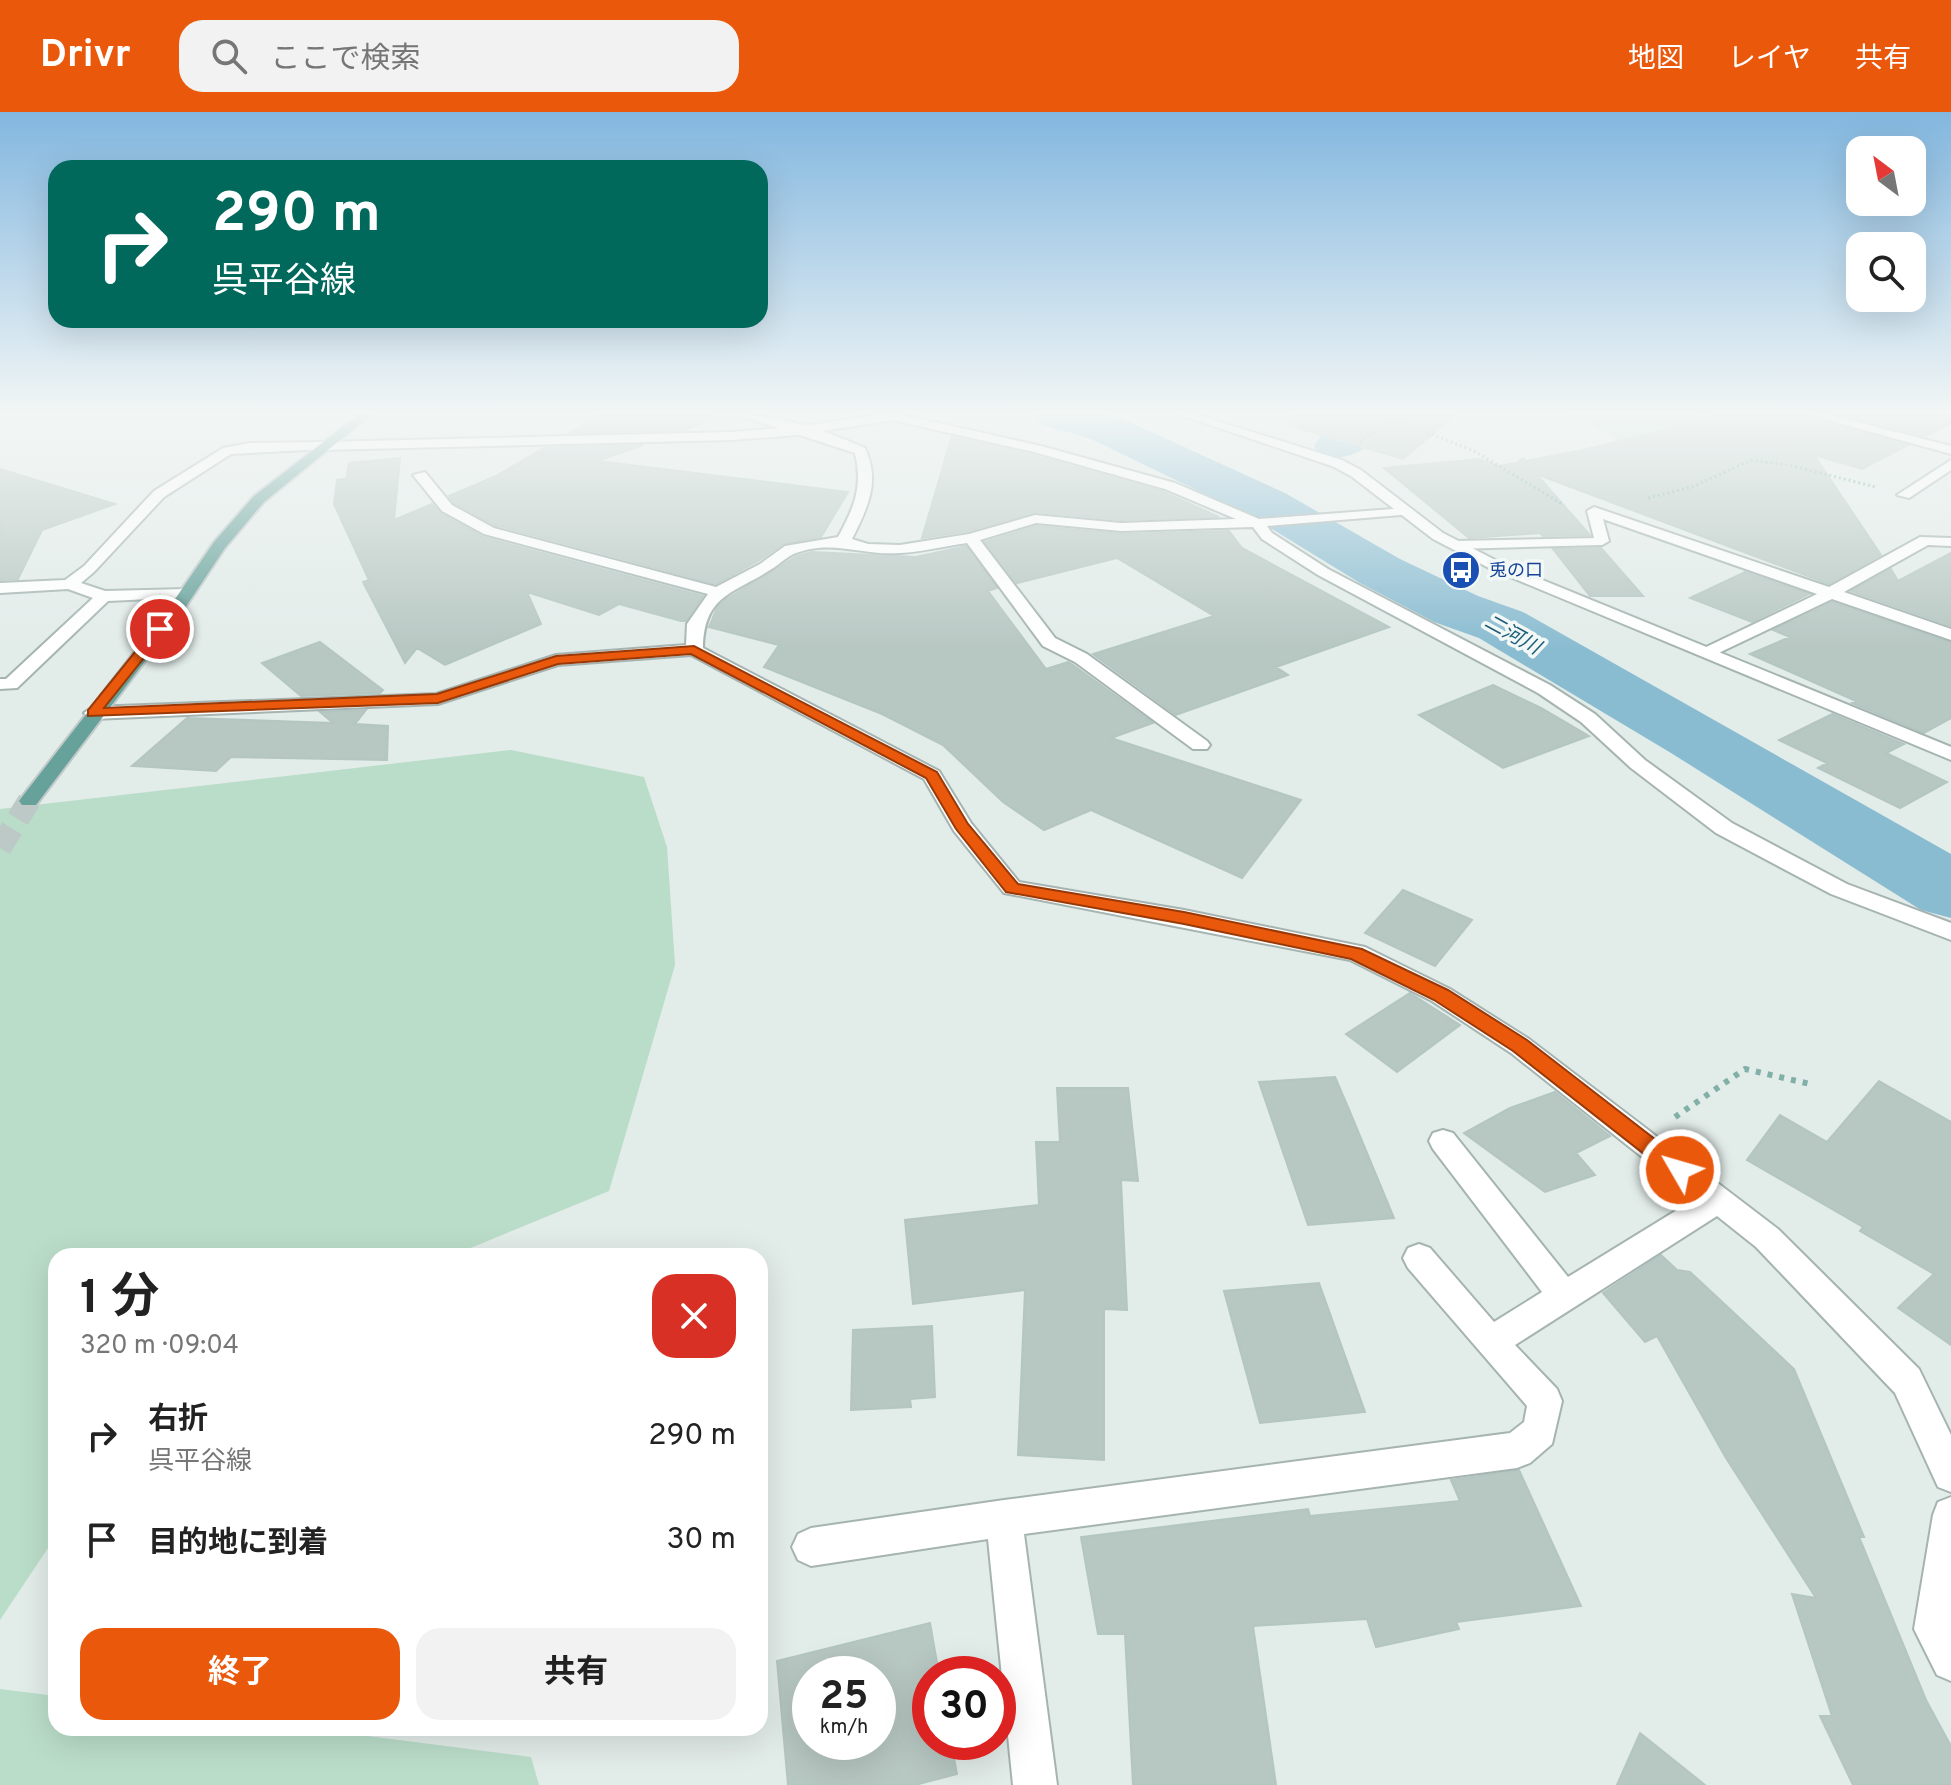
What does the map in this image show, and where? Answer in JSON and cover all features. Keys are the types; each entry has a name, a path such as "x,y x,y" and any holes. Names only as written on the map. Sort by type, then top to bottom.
{"main road":[{"path":"29,801 186,594 219,545 266,493"}],"street":[{"path":"69,584 89,569 160,493"},
{"path":"435,493 447,508 489,531 718,592"},
{"path":"843,541 866,493"},
{"path":"1188,493 1263,522"},
{"path":"1380,493 1401,511 1455,545 1496,566 1951,754"},
{"path":"694,650 695,624 718,592 765,567 790,549 843,541 867,548 900,549 971,538 1035,519 1121,527 1263,522 1401,511"},
{"path":"1455,545 1563,545 1602,541 1594,511"},
{"path":"1594,511 1951,635"},
{"path":"1263,522 1267,536 1323,572 1544,689 1588,718 1638,764 1724,828 1839,889 1951,932"},
{"path":"971,538 1049,642 1081,658 1200,745"},
{"path":"1708,653 1831,593 1925,540 1951,542"},
{"path":"0,588 69,584 104,596 186,594"},
{"path":"0,684 11,684 104,596"},
{"path":"93,713 438,699 556,660 694,650 932,775 962,826 1012,888 1184,918 1356,953 1441,995 1520,1046 1767,1238 1907,1381 1951,1474"},
{"path":"1443,1141 1564,1296"},
{"path":"1491,1342 1718,1200"},
{"path":"811,1547 1004,1518 1517,1450 1540,1432 1545,1401 1419,1258"},
{"path":"1951,1515 1934,1629 1951,1661"},
{"path":"1004,1518 1035,1785"}],"path":[{"path":"1544,493 1569,508 1594,511 1667,493"},
{"path":"1897,493 1904,495"},
{"path":"1641,1140 1745,1069 1810,1084"}],"green space":[{"path":"511,750 644,777 667,847 675,965 609,1191 470,1248 48,1248 48,1548 0,1620 0,809"},
{"path":"0,1689 48,1695 48,1736 367,1736 531,1757 539,1785 0,1785"}],"building":[{"path":"0,493 79,493 115,504 42,530 18,579 0,580"},
{"path":"335,493 397,493 394,520 432,504 441,514 483,537 703,596 686,621 681,621 619,604 599,615 527,592 541,624 445,665 417,648 405,663 363,582 369,580 334,504"},
{"path":"456,493 847,493 821,537 783,544 716,584 495,525 454,503 449,496"},
{"path":"935,493 1166,493 1219,517 1121,520 1035,512 968,531 922,538"},
{"path":"1414,493 1553,493 1590,535 1543,536 1540,533 1469,538"},
{"path":"1587,493 1840,493 1881,555 1829,584"},
{"path":"1036,526 1121,534 1229,531 1242,548 1389,627 1276,667 1288,675 1176,715 1093,654 1214,616 1117,558 1017,583 985,542"},
{"path":"966,546 997,588 988,591 1046,669 1068,662 1153,723 1111,738 1301,800 1242,878 1091,810 1044,830 1003,802 943,745 882,714 764,667 779,645 709,627 717,608 725,600 797,556 812,552 916,557"},
{"path":"1601,548 1643,596 1590,596 1553,549"},
{"path":"1951,553 1951,626 1851,591 1891,569 1898,581"},
{"path":"1745,572 1809,594 1752,622 1690,598"},
{"path":"1832,602 1951,643 1951,718 1924,733 1852,703 1856,701 1750,654 1790,637 1773,630"},
{"path":"320,642 383,690 380,693 301,696 262,663"},
{"path":"1493,685 1589,736 1503,768 1419,715"},
{"path":"366,710 355,724 388,726 387,760 231,757 216,771 132,766 187,718 333,723 320,712"},
{"path":"1832,714 1904,744 1886,753 1947,782 1900,808 1818,768 1827,763 1779,740"},
{"path":"1403,890 1472,920 1435,966 1365,933"},
{"path":"1410,993 1460,1025 1397,1072 1346,1034"},
{"path":"1335,1077 1394,1218 1308,1225 1259,1082"},
{"path":"1879,1081 1951,1122 1951,1345 1898,1308 1934,1274 1860,1231 1863,1227 1747,1160 1780,1115 1827,1142"},
{"path":"1057,1088 1128,1088 1138,1181 1121,1180 1127,1310 1104,1309 1104,1460 1018,1455 1025,1290 913,1304 905,1220 1039,1205 1036,1142 1060,1142"},
{"path":"1555,1092 1610,1136 1576,1153 1595,1175 1545,1192 1464,1133 1510,1108"},
{"path":"1661,1255 1677,1270 1690,1272 1794,1369 1864,1537 1859,1537 1926,1700 1951,1746 1951,1785 1853,1785 1820,1716 1832,1716 1792,1594 1816,1598 1726,1458 1657,1336 1645,1342 1603,1293"},
{"path":"1319,1283 1365,1412 1260,1423 1224,1291"},
{"path":"932,1326 935,1397 910,1399 911,1407 851,1410 853,1330"},
{"path":"1519,1470 1581,1606 1456,1622 1459,1629 1376,1647 1367,1619 1253,1626 1276,1785 1133,1785 1125,1634 1098,1634 1081,1537 1308,1509 1310,1516 1460,1501 1451,1480"},
{"path":"930,1623 936,1656 912,1656 912,1760 954,1760 957,1774 915,1785 788,1785 777,1661 792,1657 792,1760 896,1760 896,1656 797,1656"},
{"path":"1640,1733 1705,1785 1617,1785"}],"waterway":[{"name":"二河川","path":"1244,493 1380,571 1456,609 1501,625 1951,891"}],"tunnel":[{"path":"0,848 29,801"}],"place":[{"name":"兎の口","path":"1461,570"}],"route":[{"path":"160,629 93,713 438,699 556,660 694,650 932,775 962,826 1012,888 1184,918 1356,953 1441,995 1520,1046 1680,1170"}]}
